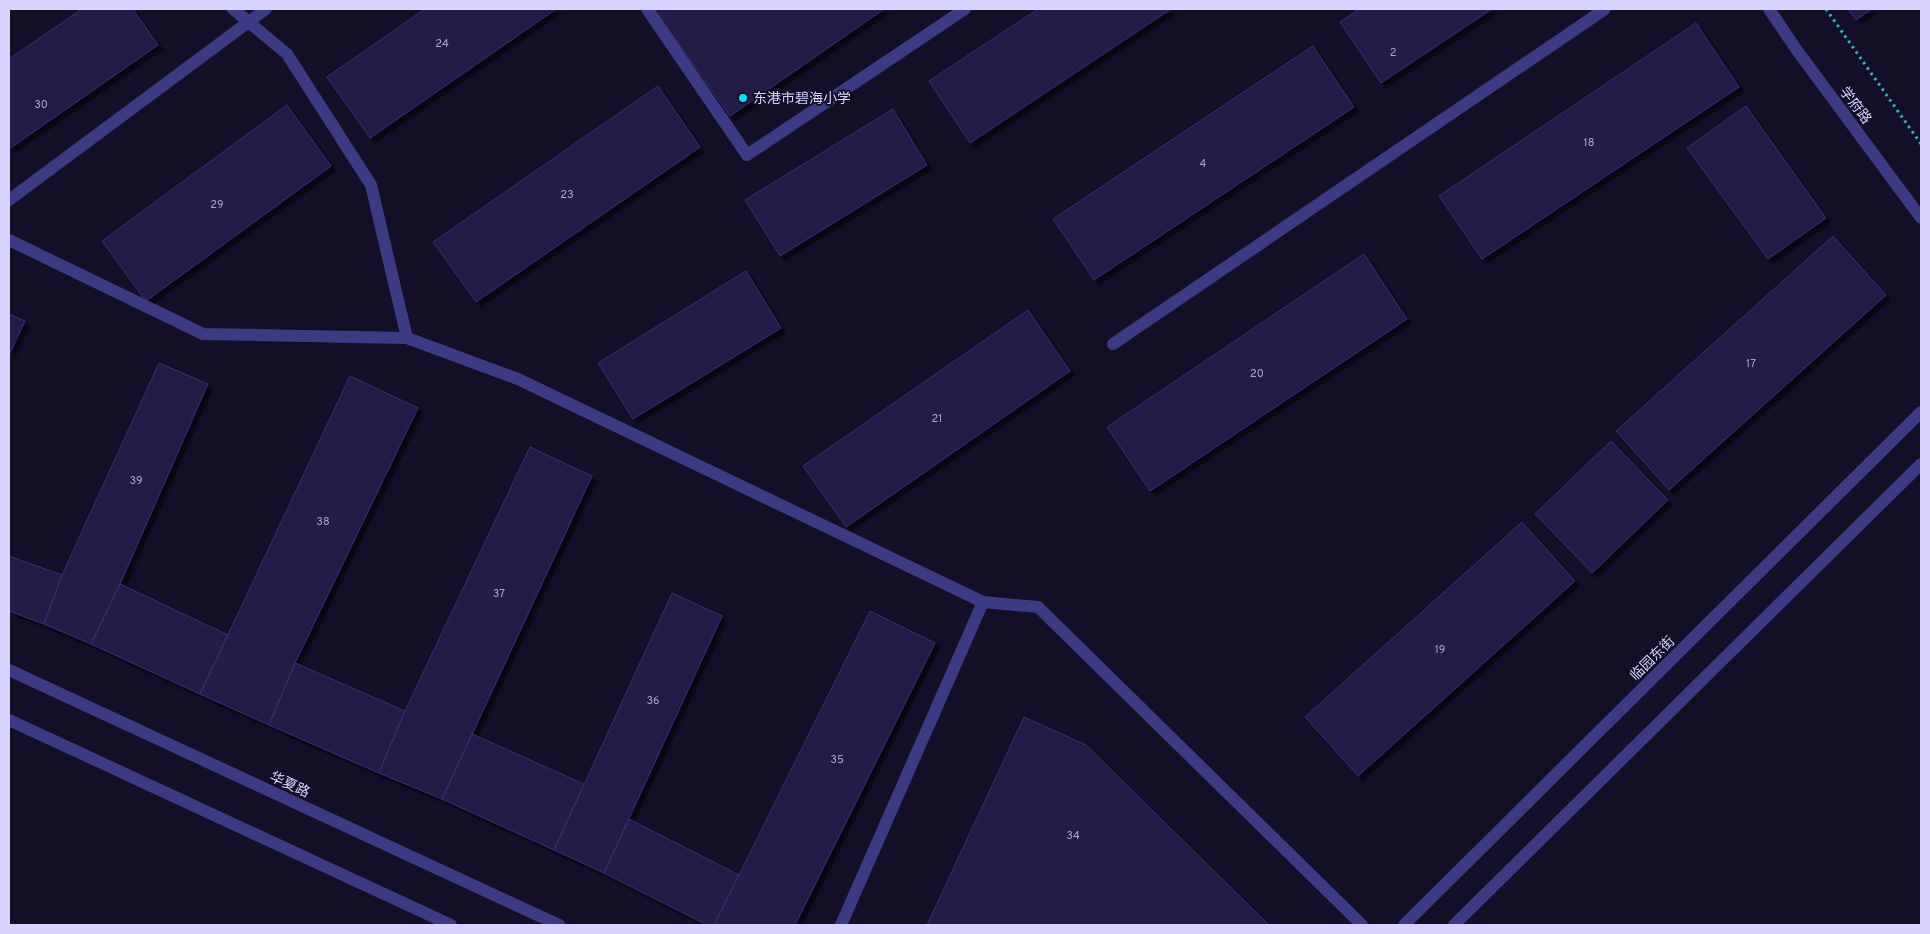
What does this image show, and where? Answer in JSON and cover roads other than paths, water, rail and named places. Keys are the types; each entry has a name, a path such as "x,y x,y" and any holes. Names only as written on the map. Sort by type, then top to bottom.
{"street":[{"path":"233,9 287,54 371,185 407,338"},
{"path":"9,200 266,9"},
{"path":"647,9 748,155 965,9"},
{"path":"1113,344 1605,9"},
{"name":"学府路","path":"1769,9 1796,49 1921,218"},
{"path":"9,240 204,334 407,338 518,379 982,602 1038,607 1362,925"},
{"name":"临园东街","path":"1404,925 1921,412"},
{"path":"1454,925 1921,464"},
{"path":"841,925 982,602"},
{"name":"华夏路","path":"9,670 559,925"},
{"path":"9,720 452,925"}],"place":[{"name":"东港市碧海小学","path":"743,98"}]}
